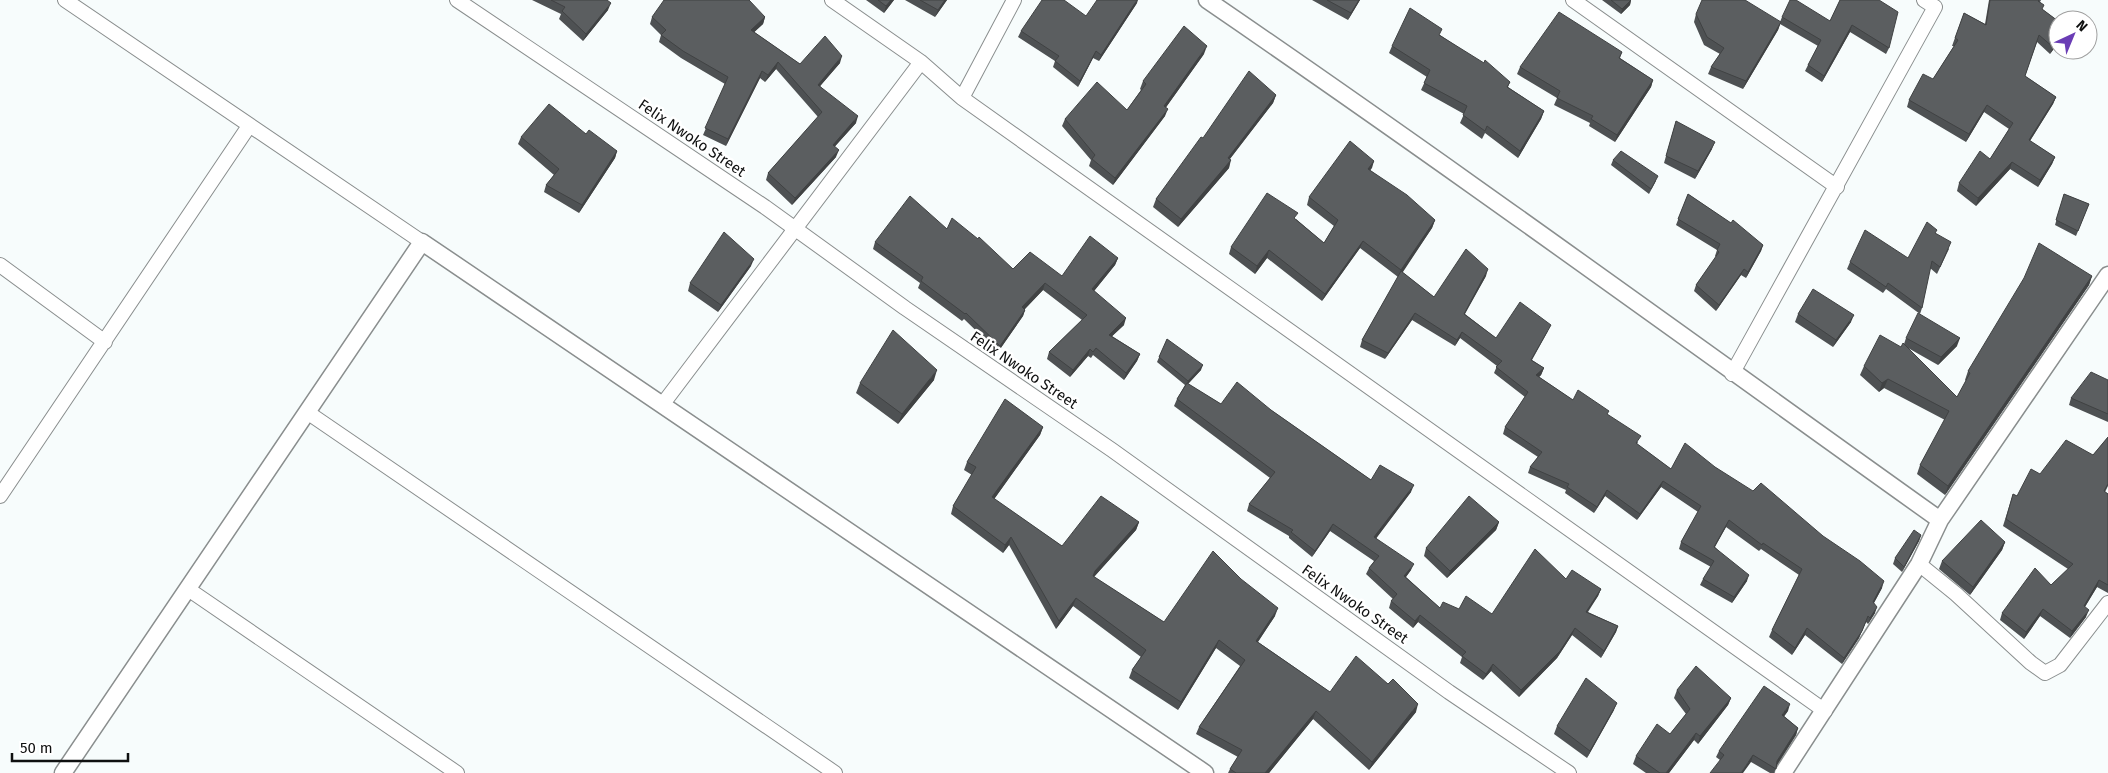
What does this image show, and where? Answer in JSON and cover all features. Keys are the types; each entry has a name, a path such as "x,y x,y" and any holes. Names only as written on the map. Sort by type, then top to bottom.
{"street":[{"path":"65,0 1205,773"},
{"name":"Felix Nwoko Street","path":"457,0 765,206 795,230 1112,450 1449,692 1569,773"},
{"path":"832,0 920,62 962,98 1824,711"},
{"path":"962,98 1014,0"},
{"path":"1207,0 1400,132 1732,374 1940,520"},
{"path":"1573,0 1837,187"},
{"path":"1732,374 1935,7 1924,0"},
{"path":"662,405 920,62"},
{"path":"0,496 249,126"},
{"path":"63,773 422,242"},
{"path":"0,265 105,342"},
{"path":"1783,773 1919,564 1940,520 2108,275"},
{"path":"307,412 835,773"},
{"path":"1919,564 1956,594 2031,664 2045,673 2060,665 2108,603"},
{"path":"188,589 457,773"}],"building":[{"path":"551,0 607,0 611,3 586,34 562,11 565,7"},
{"path":"664,0 749,0 765,17 751,30 800,64 825,36 842,56 818,85 858,116 833,145 839,150 795,198 768,173 822,112 778,62 768,75 762,71 728,139 705,128 728,77 683,51 661,35 666,30 652,17"},
{"path":"878,0 891,0 886,6"},
{"path":"920,0 945,0 938,10"},
{"path":"1042,0 1064,0 1086,16 1097,0 1137,0 1101,55 1096,51 1080,81 1055,61 1059,56 1021,31"},
{"path":"1327,0 1359,0 1351,13"},
{"path":"1611,0 1631,0 1622,9"},
{"path":"1702,0 1745,0 1781,22 1746,81 1711,67 1724,48 1707,37 1696,14"},
{"path":"1790,0 1796,0 1830,21 1840,0 1879,0 1898,12 1889,48 1852,25 1824,76 1808,65 1821,40 1782,17"},
{"path":"1990,0 2039,0 2044,5 2042,9 2048,14 2048,43 2039,35 2025,76 2056,97 2029,140 2055,157 2040,180 2012,162 1978,198 1959,183 1980,151 1990,159 2013,123 1987,105 1969,134 1909,100 1923,74 1933,79 1958,40 1955,38 1964,13 1986,25"},
{"path":"1410,8 1442,29 1439,35 1484,63 1485,60 1510,82 1507,87 1544,111 1520,151 1487,126 1485,131 1463,115 1467,106 1424,83 1430,70 1392,46"},
{"path":"1559,12 1622,52 1619,58 1653,80 1617,135 1591,119 1593,116 1557,98 1560,91 1520,67"},
{"path":"1184,26 1207,46 1164,106 1168,109 1115,178 1092,159 1095,155 1065,119 1097,82 1127,110 1146,84 1143,81"},
{"path":"1249,71 1276,95 1228,158 1231,160 1181,219 1156,199 1201,137 1203,138"},
{"path":"549,104 586,134 589,130 617,151 582,205 546,185 559,169 521,137"},
{"path":"1676,121 1715,142 1698,171 1666,156"},
{"path":"1350,141 1374,161 1368,169 1407,195 1435,220 1401,270 1363,241 1325,294 1269,250 1257,266 1231,247 1267,193 1298,213 1294,218 1324,243 1338,220 1309,197"},
{"path":"1621,151 1658,176 1651,189 1613,160"},
{"path":"1688,194 1731,223 1733,220 1763,245 1748,272 1744,269 1719,305 1696,285 1719,252 1717,250 1720,244 1678,219"},
{"path":"2064,194 2089,204 2078,231 2056,220"},
{"path":"910,196 947,229 952,218 978,239 979,237 1013,269 1030,252 1062,276 1090,236 1118,258 1092,289 1126,318 1109,335 1140,354 1126,373 1096,348 1093,352 1090,349 1073,370 1049,352 1087,315 1045,283 1022,307 1025,310 1000,346 966,313 921,281 923,277 875,242"},
{"path":"1927,222 1937,230 1935,233 1951,242 1940,267 1932,261 1922,308 1888,283 1886,287 1850,262 1865,230 1908,258"},
{"path":"724,232 754,259 721,305 690,283"},
{"path":"2039,243 2092,276 1948,486 1920,465 1949,411 1888,379 1882,383 1864,366 1880,335 1901,347 1903,343 1957,397 1970,373 1968,371 2024,278"},
{"path":"1466,249 1488,269 1464,314 1496,338 1520,302 1551,325 1531,360 1544,368 1536,375 1573,400 1578,390 1609,411 1607,414 1641,436 1636,443 1671,469 1685,443 1715,467 1753,491 1761,483 1823,536 1860,561 1884,581 1873,602 1877,607 1870,618 1868,616 1862,631 1844,658 1807,628 1795,648 1772,630 1802,569 1763,543 1762,545 1729,520 1714,547 1749,575 1734,597 1703,579 1714,561 1681,542 1701,506 1663,481 1640,514 1607,490 1597,507 1567,487 1569,484 1530,467 1542,452 1505,427 1528,392 1496,367 1502,361 1462,332 1457,340 1415,313 1388,353 1362,340 1401,271 1434,297"},
{"path":"1813,289 1854,315 1836,340 1798,314"},
{"path":"1918,313 1960,338 1941,357 1906,338"},
{"path":"893,330 937,370 902,414 860,383"},
{"path":"1167,339 1203,365 1188,381 1159,357"},
{"path":"2091,372 2108,380 2108,414 2071,398"},
{"path":"1237,382 1271,410 1371,480 1380,465 1414,485 1374,537 1414,564 1404,576 1440,608 1443,602 1459,609 1466,596 1492,614 1535,549 1566,579 1572,570 1601,589 1586,612 1618,626 1604,651 1575,628 1560,651 1521,690 1493,664 1486,674 1462,656 1466,652 1420,615 1415,621 1391,601 1397,594 1369,568 1379,556 1333,524 1315,551 1291,532 1293,530 1249,504 1275,472 1177,399 1187,383 1221,404"},
{"path":"1005,399 1043,427 992,497 1062,546 1101,496 1139,522 1095,571 1093,576 1164,622 1213,551 1241,579 1278,608 1256,641 1330,692 1356,656 1388,684 1393,679 1418,704 1372,762 1316,711 1265,773 1236,773 1230,769 1242,750 1199,727 1245,660 1219,640 1181,702 1132,670 1146,650 1076,598 1059,621 1011,537 1005,545 953,506 976,467 967,462"},
{"path":"2108,437 2108,484 2104,491 2108,494 2108,585 2099,580 2084,606 2089,610 2072,631 2043,609 2026,632 2002,613 2035,568 2051,585 2073,564 2006,519 2013,494 2017,496 2031,469 2040,474 2066,440 2093,455"},
{"path":"1469,496 1499,522 1450,571 1426,548"},
{"path":"1981,520 2005,542 1973,587 1942,561"},
{"path":"1914,530 1921,535 1904,567 1895,558"},
{"path":"1696,666 1731,698 1700,736 1696,733 1666,773 1660,773 1636,756 1657,724 1670,734 1690,709 1677,690"},
{"path":"1586,678 1617,703 1590,751 1557,726"},
{"path":"1764,686 1790,704 1782,715 1798,728 1777,761 1776,769 1753,755 1741,773 1710,773 1724,755 1719,751"}]}
